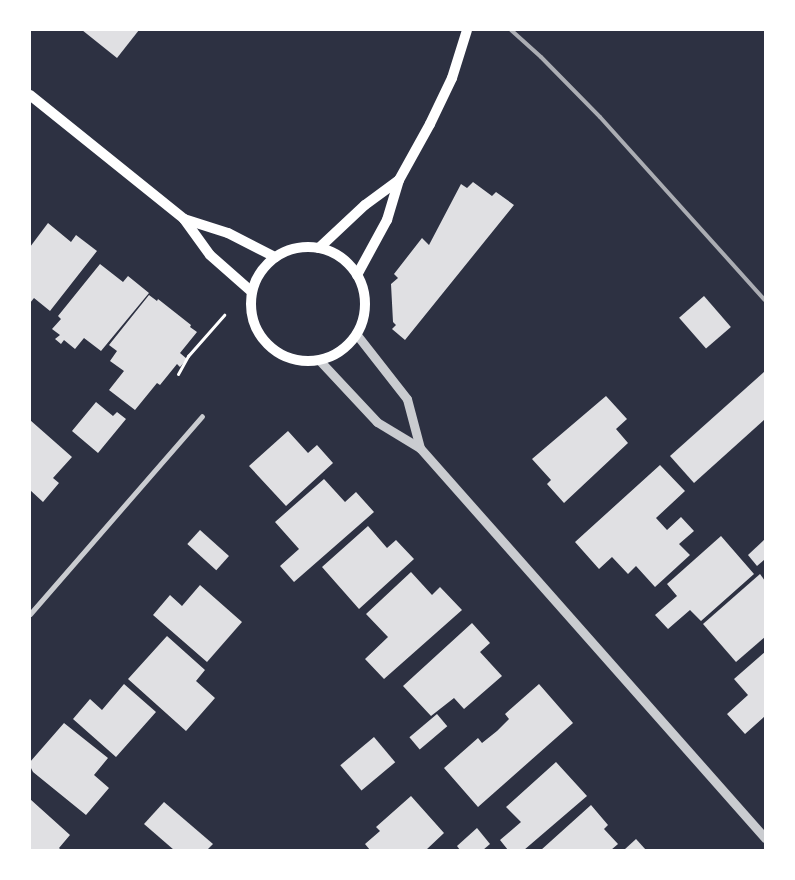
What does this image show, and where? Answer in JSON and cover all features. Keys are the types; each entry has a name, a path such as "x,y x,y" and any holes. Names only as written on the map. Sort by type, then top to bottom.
{"main road":[{"path":"357,274 388,220 399,180 430,124 452,78 466,30"},
{"path":"30,95 184,220 210,255 252,292"},
{"path":"319,248 365,205 399,180"},
{"path":"184,220 228,233 275,257"},
{"path":"296,248 319,248 347,262 357,274 364,294 364,315 357,335 347,347 320,361 301,362 282,356 266,345 256,329 250,311 252,292 264,266 275,257 296,248"}],"street":[{"path":"357,335 407,399 420,448"},
{"path":"320,361 377,422 420,448 765,838"},
{"path":"30,614 202,416"}],"path":[{"path":"178,374 188,356 224,315"}],"building":[{"path":"82,30 139,30 117,58"},
{"path":"473,182 492,196 496,192 514,205 405,340 392,329 396,325 393,322 391,284 398,278 394,274 422,238 429,245 461,184 467,188"},
{"path":"48,223 71,242 76,235 97,251 50,311 34,298 30,303 30,247"},
{"path":"100,264 123,282 128,276 149,293 101,351 84,338 75,349 64,340 61,344 55,339 60,335 52,329 61,319 58,316"},
{"path":"149,295 157,301 158,299 197,332 180,353 187,359 180,367 177,364 160,385 157,383 135,410 109,390 124,371 110,361 117,351 109,345"},
{"path":"704,296 731,327 706,349 679,318"},
{"path":"765,371 765,419 694,483 670,456"},
{"path":"606,396 627,419 616,429 628,443 564,503 547,484 551,480 532,459"},
{"path":"96,402 113,416 117,412 126,419 98,453 72,431"},
{"path":"30,420 72,457 53,478 59,483 43,502 30,490"},
{"path":"288,431 308,453 317,445 333,463 286,506 249,466"},
{"path":"660,465 685,491 656,518 667,530 681,517 694,531 679,544 690,555 655,587 636,566 628,574 612,557 599,569 575,542"},
{"path":"324,479 345,502 356,492 374,512 294,582 280,566 299,549 275,522"},
{"path":"368,526 387,548 396,540 414,559 359,609 322,567"},
{"path":"200,530 229,556 216,570 187,544"},
{"path":"721,536 754,574 701,621 690,610 668,629 655,615 677,596 667,584"},
{"path":"765,539 765,559 757,566 748,555"},
{"path":"411,572 432,595 440,587 462,610 384,679 365,659 388,637 366,614"},
{"path":"760,574 765,581 765,637 736,662 703,624"},
{"path":"200,585 242,622 207,662 153,615 170,595 182,606"},
{"path":"472,623 490,643 480,652 502,676 464,709 454,698 431,716 403,686"},
{"path":"167,636 205,670 196,681 215,698 186,731 128,679"},
{"path":"765,652 765,716 745,734 727,714 748,695 734,679"},
{"path":"124,684 156,712 116,757 73,719 90,699 102,710"},
{"path":"539,684 573,723 478,807 444,768 478,738 482,743 497,731 509,719 505,714"},
{"path":"437,714 447,726 420,749 409,737"},
{"path":"64,723 108,758 94,775 109,788 86,815 33,772 30,766 30,762"},
{"path":"374,737 395,762 362,791 340,765"},
{"path":"556,762 587,796 524,850 508,850 500,840 521,822 506,807"},
{"path":"411,796 444,833 426,850 370,850 365,844 380,831 376,827"},
{"path":"30,799 70,835 59,848 61,850 30,850"},
{"path":"164,802 213,844 207,850 174,850 144,824"},
{"path":"591,805 608,825 604,829 618,844 611,850 541,850"},
{"path":"477,828 490,844 483,850 460,850 457,846"},
{"path":"636,839 646,850 624,850"}],"railway":[{"path":"511,30 541,57 600,117 765,300"}]}
